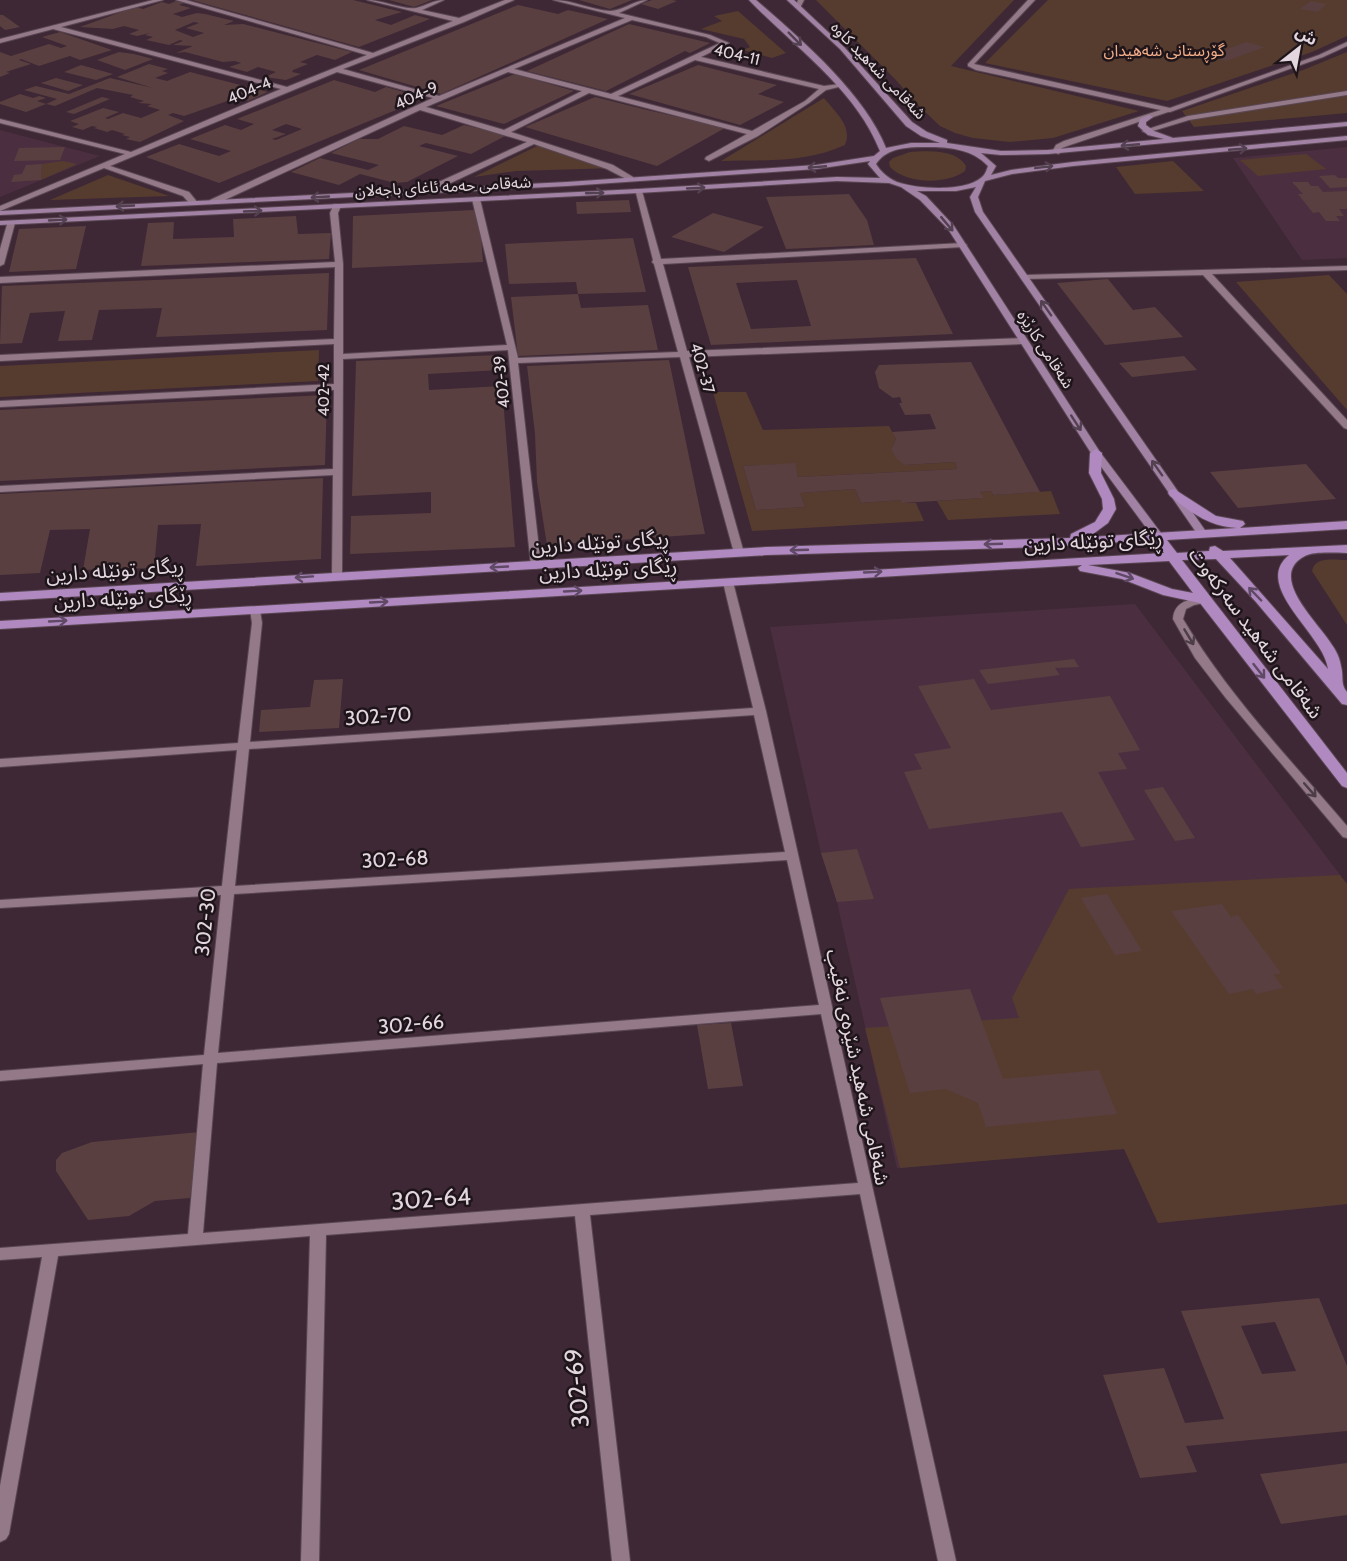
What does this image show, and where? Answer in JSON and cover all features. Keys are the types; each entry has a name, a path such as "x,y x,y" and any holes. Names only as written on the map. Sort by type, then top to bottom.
{"main road":[{"name":"شەقامی شەهید کاوە","path":"752,0 790,34 840,86 875,128 884,152"},
{"name":"شەقامی شەهید کاوە","path":"790,0 800,3 909,124 924,134 961,148"},
{"path":"1149,117 1143,121 1142,126 1146,131 1164,137 1188,140"},
{"path":"888,181 873,170 872,164 875,158 884,152 917,145 1007,153 1056,152 1347,124"},
{"path":"904,186 938,190 970,186 984,180 1030,169 1347,138"},
{"path":"961,148 987,160 992,166 992,173 984,180"},
{"name":"شەقامی حەمە ئاغای باجەلان","path":"0,211 424,192 816,167 875,158"},
{"name":"شەقامی حەمە ئاغای باجەلان","path":"0,223 837,179 888,181 904,186"},
{"name":"شەقامی کارێزە","path":"984,180 975,193 974,204 1202,533"},
{"path":"567,183 569,194"},
{"name":"شەقامی کارێزە","path":"904,186 929,204 963,245 1022,341 1096,453 1157,535"},
{"path":"1065,541 1085,534 1100,524 1107,515 1109,501 1096,478 1094,469 1096,453"},
{"path":"1174,493 1207,518 1232,524 1347,520"},
{"name":"ڕیگای تونێلە دارین","path":"0,597 337,575 536,566 739,553 1065,541 1347,525"},
{"name":"شەقامی شەهید سەرکەوت","path":"1202,533 1347,701"},
{"name":"شەقامی شەهید سەرکەوت","path":"1157,535 1347,783"},
{"name":"ڕێگای تونێلە دارین","path":"0,625 1005,565 1347,549"},
{"path":"1305,551 1292,557 1285,566 1283,574 1294,595 1331,643 1337,655 1340,675 1335,685"},
{"path":"1005,565 1029,571 1078,568 1104,570 1168,592 1205,600"}],"street":[{"path":"0,41 160,0"},
{"path":"179,0 373,56"},
{"path":"370,0 462,21"},
{"path":"416,10 440,0"},
{"path":"440,0 436,6 442,16"},
{"name":"404-4","path":"0,211 288,89 511,0"},
{"name":"404-11","path":"556,0 708,36 726,44 694,58"},
{"path":"614,13 644,0"},
{"path":"1032,0 970,65 1170,110"},
{"name":"404-9","path":"213,202 440,98 633,17"},
{"path":"55,28 288,89"},
{"path":"1056,152 1059,147 1067,143 1170,110 1321,56 1347,44"},
{"path":"611,97 694,58"},
{"name":"404-11","path":"694,58 824,87 840,86"},
{"path":"338,70 440,98"},
{"path":"508,70 755,134"},
{"path":"709,159 807,102 824,87"},
{"path":"505,132 588,91"},
{"path":"1146,131 1188,118 1347,93"},
{"path":"421,108 534,141 610,167 630,179"},
{"path":"0,121 132,154"},
{"path":"424,192 534,141"},
{"path":"104,166 186,194 194,203"},
{"name":"402-37","path":"638,191 739,553"},
{"name":"402-39","path":"476,199 512,347 536,566"},
{"name":"402-42","path":"337,206 334,213 339,264 337,575"},
{"path":"0,264 11,223"},
{"path":"656,262 963,245"},
{"path":"0,280 339,264"},
{"path":"1025,277 1347,268"},
{"path":"1204,272 1347,426"},
{"path":"0,358 339,341"},
{"path":"513,361 1022,341"},
{"path":"338,357 512,347"},
{"path":"0,404 338,387"},
{"path":"0,489 338,472"},
{"name":"شەقامی شەهید شێرەی نەقیب","path":"728,582 760,711 887,1279 947,1561"},
{"path":"1205,600 1180,608 1178,619 1202,658 1229,694 1347,834"},
{"name":"302-30","path":"195,1239 210,1060 256,623 255,610"},
{"name":"302-70","path":"0,762 760,711"},
{"name":"302-68","path":"0,904 228,888 792,856"},
{"name":"302-66","path":"0,1076 825,1009"},
{"name":"302-64","path":"0,1254 865,1188"},
{"name":"302-69","path":"582,1210 621,1561"},
{"path":"310,1561 318,1230"},
{"path":"0,1534 51,1251"}],"shaded area":[{"path":"0,130 65,147 100,156 0,197"},
{"path":"1347,147 1347,258 1302,260 1233,158"},
{"path":"1135,604 1347,884 1347,1204 1158,1223 1124,1149 897,1168 837,902 821,853 770,627"}],"green space":[{"path":"816,0 1014,0 951,66 1139,111 1053,138 1010,142 973,138 955,133 940,126 918,105"},
{"name":"گۆڕستانی شەهیدان","path":"1048,0 1347,0 1347,36 1312,52 1167,101 985,63"},
{"path":"738,11 786,53 772,58 743,50 750,47 744,39 701,29 722,21 714,16"},
{"path":"1347,52 1347,113 1194,127 1182,111 1303,70"},
{"path":"824,98 845,125 847,138 845,145 799,158 721,161"},
{"path":"539,145 616,168 516,171 474,177"},
{"path":"910,152 933,152 955,156 966,166 965,171 948,179 926,181 906,177 890,167 889,162 893,158"},
{"path":"1306,154 1326,169 1258,176 1240,160"},
{"path":"63,161 77,164 41,180 42,164"},
{"path":"1173,161 1204,191 1135,194 1116,167"},
{"path":"108,175 169,196 50,200"},
{"path":"1329,275 1347,294 1347,410 1236,282"},
{"path":"319,350 318,381 0,397 0,366"},
{"path":"713,392 746,392 763,430 889,426 896,439 891,449 904,465 955,462 957,469 798,477 794,464 743,466 756,510 805,507 800,493 855,489 861,503 901,500 903,503 916,503 924,521 752,531"},
{"path":"991,491 993,495 1051,491 1060,514 948,520 937,501 983,498 980,492"},
{"path":"1347,560 1347,625 1312,571 1314,566 1321,561"},
{"path":"1340,875 1347,884 1347,1204 1158,1223 1124,1149 900,1168 865,1028 1019,1018 1012,998 1069,889"}],"building":[{"path":"192,0 353,0 402,12 375,20 391,25 415,15 430,19 359,47"},
{"path":"389,0 432,0 414,7"},
{"path":"579,0 632,0 610,9"},
{"path":"652,0 677,1 658,9 641,4"},
{"path":"176,1 184,3 179,5 191,8 173,14 182,17 197,13 205,14 234,21 224,25 243,24 352,52 335,60 317,55 300,62 308,64 292,72 301,74 286,80 265,77 276,72 258,67 247,72 229,67 241,63 235,61 223,62 185,52 176,53 193,46 173,45 183,41 180,40 169,45 146,40 153,37 145,35 150,33 137,36 129,34 139,30 124,26 113,29 80,27 135,7 143,9 162,2 169,4","holes":["194,22 199,23 186,28 204,33 193,37 175,30"]},
{"path":"1311,1 1326,4 1318,12 1300,9"},
{"path":"518,5 558,14 568,10 608,19 441,94 359,70"},
{"path":"0,15 20,27 5,30 0,26"},
{"path":"629,24 710,43 690,53 685,51 606,91 527,71"},
{"path":"60,32 112,50 80,60 70,56 39,66 21,59 19,60 31,64 6,72 10,73 0,77 0,52 11,56 49,44 61,48 67,46 42,37"},
{"path":"1246,42 1265,47 1226,61 1209,56"},
{"path":"119,52 153,59 125,70 97,60"},
{"path":"149,64 168,69 162,71 168,73 155,78 167,81 190,72 268,92 248,101 236,98 184,116 173,113 168,115 184,121 140,142 126,139 130,137 112,130 107,132 92,126 83,130 72,127 79,124 70,121 103,108 119,112 105,118 108,119 123,113 141,118 160,110 147,106 152,104 138,103 144,101 130,97 133,95 97,88 55,106 46,104 57,99 24,90 36,86 69,94 110,78 153,88 117,77"},
{"path":"81,65 113,74 96,80 64,72"},
{"path":"698,65 777,85 758,94 784,102 740,125 629,94"},
{"path":"515,74 574,91 504,124 436,106"},
{"path":"56,78 83,85 68,91 41,83"},
{"path":"334,80 375,92 386,87 425,98 219,183 146,157 179,144 219,156 231,151 190,139 225,125 241,130 254,124 237,119","holes":["286,124 302,129 276,140 272,139 286,134 272,130"]},
{"path":"20,94 33,98 39,96 46,98 37,101 46,104 26,112 0,104"},
{"path":"102,97 110,99 74,114 66,112"},
{"path":"595,97 725,128 657,166 525,127"},
{"path":"464,125 507,135 471,154 426,143 419,146 458,156 407,182 395,183 360,174 339,185 291,172 320,158 368,170 379,165 331,153 359,139 378,139 404,126 442,135"},
{"path":"65,147 60,160 14,161 19,148"},
{"path":"42,164 41,180 11,182 14,175 22,174 26,165"},
{"path":"1335,175 1338,178 1347,178 1347,187 1330,188 1319,176"},
{"path":"1292,182 1308,182 1311,186 1318,186 1323,192 1347,191 1347,209 1339,209 1344,216 1336,216 1340,221 1326,221 1319,212 1313,213 1298,194 1303,194"},
{"path":"849,194 867,220 874,245 786,249 766,197"},
{"path":"629,200 631,212 577,214 576,202"},
{"path":"474,210 480,223 483,262 352,268 353,216"},
{"path":"713,213 764,227 724,252 671,237"},
{"path":"296,216 298,234 331,233 329,259 141,266 148,223 174,222 173,239 234,237 233,219"},
{"path":"86,226 76,269 9,272 19,229"},
{"path":"633,238 646,292 578,294 576,282 509,284 505,244"},
{"path":"916,258 953,334 711,345 688,267","holes":["797,280 811,326 751,329 736,283"]},
{"path":"329,273 327,330 156,337 162,308 99,310 92,340 58,341 65,311 30,313 22,343 0,344 2,286"},
{"path":"1108,279 1133,310 1155,307 1183,337 1105,345 1057,283"},
{"path":"578,294 581,308 648,305 658,350 518,356 511,297"},
{"path":"498,355 500,370 428,374 429,390 502,386 515,547 350,554 351,516 431,513 431,492 352,496 356,361"},
{"path":"1184,356 1197,370 1132,377 1119,363"},
{"path":"669,360 705,534 547,545 537,482 535,434 527,366"},
{"path":"971,362 1040,492 993,495 991,491 980,492 984,498 861,503 855,489 800,493 805,507 756,510 743,466 795,463 798,477 957,469 955,462 904,465 896,458 891,449 896,439 892,432 936,429 930,414 905,415 899,403 902,403 900,397 893,398 879,388 875,372 879,365"},
{"path":"327,395 325,465 0,481 0,410"},
{"path":"1306,464 1336,499 1238,508 1210,472"},
{"path":"323,478 321,559 196,566 201,524 158,525 154,568 83,570 90,529 50,530 40,573 0,575 0,494"},
{"path":"1074,659 1079,667 1055,668 1060,675 988,684 979,670"},
{"path":"343,679 339,728 259,732 261,710 310,707 314,680"},
{"path":"974,679 991,710 1110,696 1140,750 1118,753 1127,769 1098,772 1135,840 1081,847 1062,812 929,829 904,772 922,769 914,754 951,748 918,686"},
{"path":"1163,787 1195,838 1175,841 1144,790"},
{"path":"857,849 874,899 837,902 821,853"},
{"path":"1107,894 1142,951 1115,955 1081,898"},
{"path":"1222,904 1231,917 1238,915 1281,973 1274,975 1283,988 1256,994 1253,989 1229,994 1171,911"},
{"path":"970,989 1003,1079 1099,1070 1117,1114 986,1127 978,1103 946,1089 910,1093 880,998"},
{"path":"731,1023 743,1086 708,1089 697,1025"},
{"path":"200,1132 190,1198 155,1201 129,1216 88,1220 56,1171 56,1160 62,1153 92,1142"},
{"path":"1319,1298 1347,1366 1347,1431 1186,1446 1197,1472 1140,1478 1103,1375 1164,1368 1185,1423 1224,1419 1181,1311","holes":["1275,1322 1296,1371 1262,1374 1241,1326"]},
{"path":"1347,1463 1347,1515 1281,1524 1260,1474"}]}
